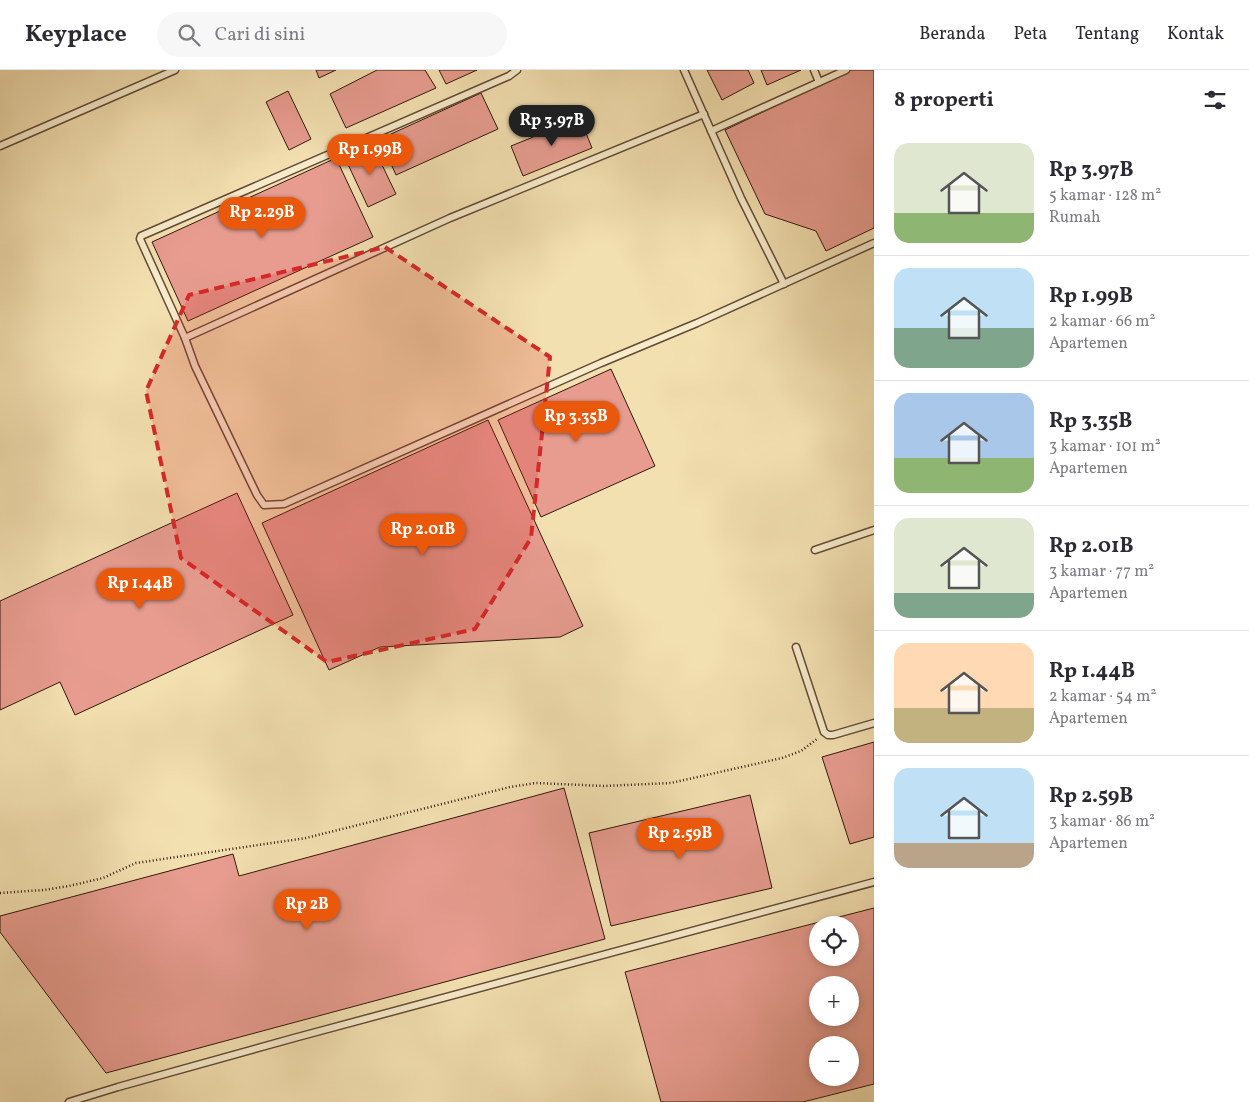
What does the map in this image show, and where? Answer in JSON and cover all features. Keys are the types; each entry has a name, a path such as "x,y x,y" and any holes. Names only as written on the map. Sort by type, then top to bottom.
{"lane":[{"path":"0,146 175,70"},
{"path":"517,70 509,76 141,236 140,239 198,372 257,495 264,505 284,504 874,243"},
{"path":"684,70 741,198 784,284"},
{"path":"814,70 819,82"},
{"path":"711,131 846,70"},
{"path":"184,338 450,218 704,114"},
{"path":"815,550 874,530"},
{"path":"796,647 824,732 828,735 833,735 874,723"},
{"path":"69,1102 294,1038 874,882"}],"path":[{"path":"0,894 68,886 103,878 136,863 306,838 510,786 536,783 604,786 671,783 794,754 807,747 824,732"}],"highlighted area":[{"path":"385,247 550,357 531,538 475,629 327,662 181,558 146,391 189,295"}],"building":[{"path":"316,70 336,70 319,78"},
{"path":"377,70 425,70 436,88 346,128 330,94"},
{"path":"439,70 477,70 446,84"},
{"path":"707,70 748,70 754,83 722,100"},
{"path":"761,70 801,70 767,85"},
{"path":"851,70 874,70 874,228 826,251 816,231 765,214 725,130"},
{"path":"288,91 311,139 289,150 266,102"},
{"path":"481,93 498,129 396,175 380,139"},
{"path":"580,118 592,148 523,176 511,146"},
{"path":"372,144 396,194 368,207 345,158"},
{"path":"336,158 373,237 188,321 152,242"},
{"path":"611,369 655,466 541,517 498,420"},
{"path":"488,420 583,626 560,637 380,647 329,670 262,523"},
{"path":"237,493 293,615 75,715 60,682 0,710 0,601"},
{"path":"874,742 874,837 850,844 822,757"},
{"path":"564,788 605,939 106,1073 0,932 0,916 233,854 239,876"},
{"path":"750,795 772,888 611,926 589,833"},
{"path":"874,908 874,1084 803,1102 661,1102 625,972 809,925 809,966 859,966 859,916 843,916"}]}
